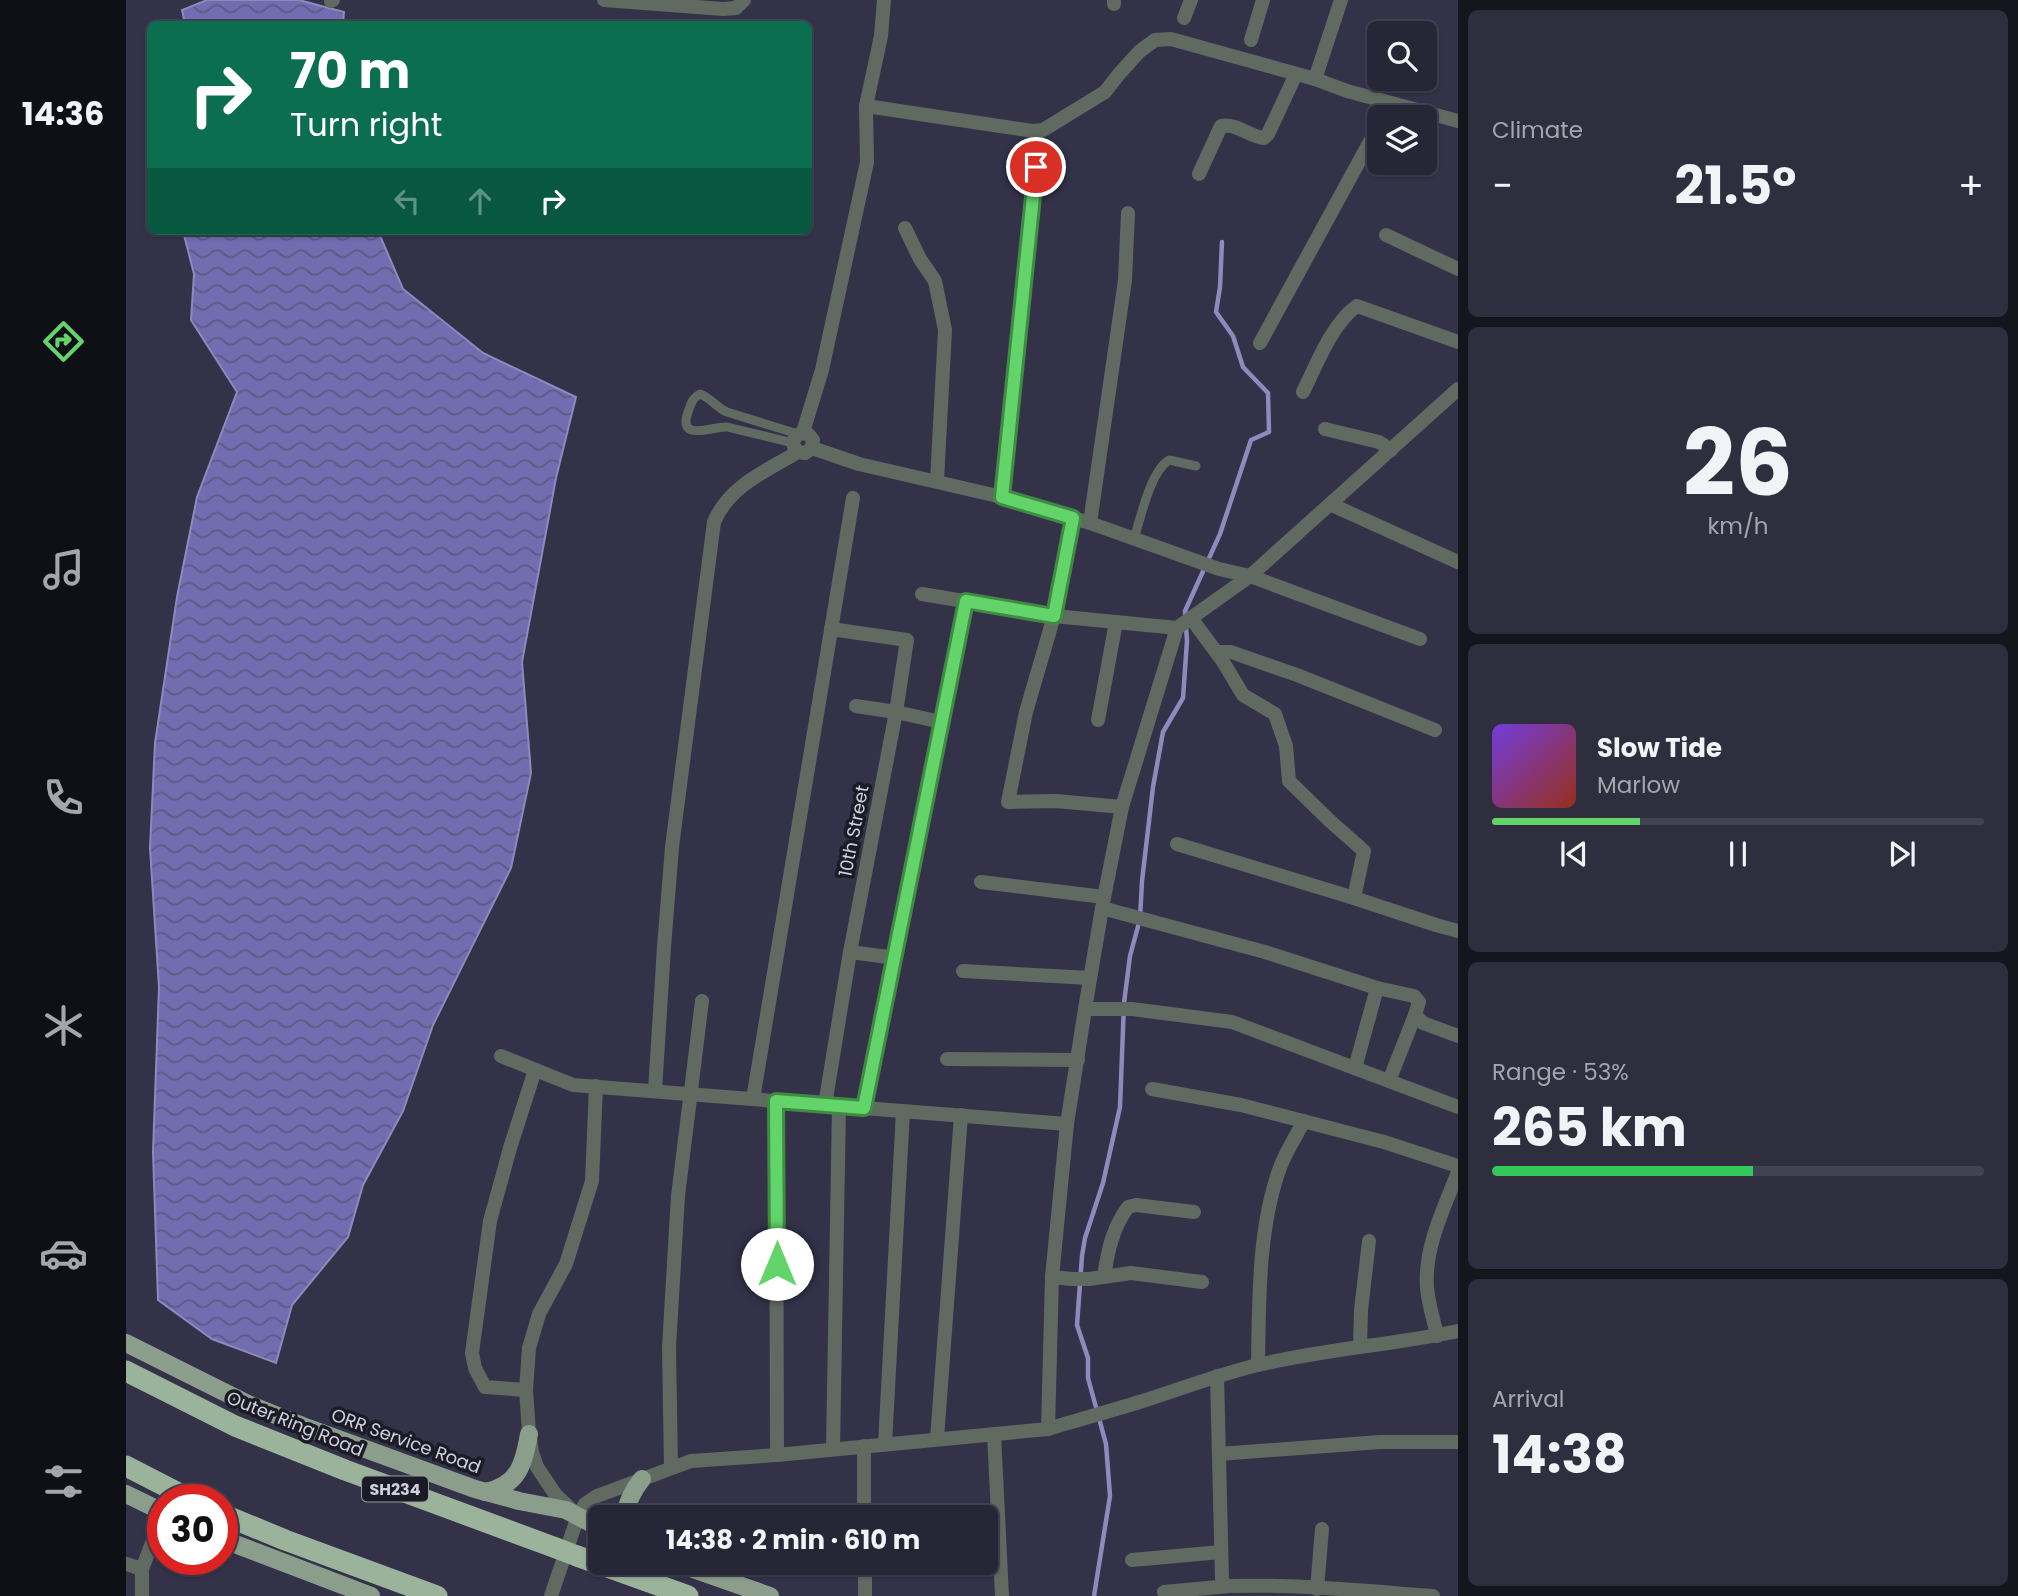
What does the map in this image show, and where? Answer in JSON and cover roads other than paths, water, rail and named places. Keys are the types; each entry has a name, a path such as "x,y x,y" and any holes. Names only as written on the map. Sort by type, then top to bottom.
{"highway":[{"name":"Outer Ring Road","path":"126,1371 247,1431 345,1470 688,1596"},
{"path":"126,1466 161,1484"},
{"path":"238,1520 437,1596"}],"main road":[{"name":"ORR Service Road","path":"126,1343 248,1404 308,1428 485,1492 566,1510 588,1521"},
{"path":"485,1492 501,1488 515,1477 524,1460 529,1434"},
{"path":"627,1505 642,1479"},
{"path":"126,1494 147,1505"},
{"path":"238,1545 372,1596"},
{"path":"710,1575 770,1596"}],"street":[{"path":"604,0 723,9 736,8 744,0"},
{"path":"655,1091 672,847 715,522 726,500 801,442 822,370 867,162 866,106 881,36 884,0"},
{"path":"1184,19 1191,0"},
{"path":"1251,40 1264,0"},
{"path":"1315,79 1341,0"},
{"path":"866,106 1033,131 1043,130 1105,92 1140,51 1155,40 1163,38 1458,121"},
{"path":"1199,174 1221,126 1233,126 1256,137 1264,138 1268,134 1296,74"},
{"path":"1260,343 1367,147"},
{"path":"1002,497 1036,167"},
{"path":"1090,523 1125,280 1128,213"},
{"path":"905,228 920,259 935,281 945,330 937,481"},
{"path":"1386,235 1458,269"},
{"path":"1303,392 1337,327 1357,306 1458,342"},
{"path":"1048,1429 1052,1277 1067,1124 1090,978 1122,807 1184,623 1250,576 1458,389"},
{"path":"1325,429 1379,442 1391,450"},
{"path":"801,442 859,464 1002,497 1090,523 1219,569 1250,576 1420,639"},
{"path":"753,1099 853,498"},
{"path":"1330,504 1458,562"},
{"path":"1073,518 1054,616 1026,712 1008,802 1056,802 1122,807"},
{"path":"922,594 1054,616 1116,622 1184,623 1216,652 1243,695 1275,714 1286,746 1289,781 1364,851 1354,898"},
{"path":"864,1108 966,601"},
{"path":"1098,720 1116,622"},
{"name":"10th Street","path":"831,629 907,640 896,712 850,952 832,1105 832,1449"},
{"path":"1216,652 1231,652 1297,675 1435,730"},
{"path":"856,706 941,722"},
{"path":"1177,844 1458,930"},
{"path":"981,882 1103,902 1131,916 1265,952 1377,988 1414,996 1419,1002 1389,1081"},
{"path":"850,952 896,958"},
{"path":"963,971 1090,978"},
{"path":"1355,1068 1377,988"},
{"path":"671,1468 669,1347 678,1196 702,1002"},
{"path":"1085,1009 1132,1009 1232,1022 1458,1107"},
{"path":"1415,1015 1423,1023 1458,1036"},
{"path":"501,1056 573,1085 1067,1124"},
{"path":"947,1059 1078,1060"},
{"path":"526,1390 485,1387 475,1368 472,1353 490,1221 535,1070"},
{"path":"578,1516 544,1479 532,1452 526,1390 529,1348 539,1314 566,1264 592,1181 596,1086"},
{"path":"1152,1090 1241,1105 1384,1142 1458,1166"},
{"path":"776,1101 778,1455"},
{"path":"885,1444 903,1111"},
{"path":"937,1439 961,1115"},
{"path":"1258,1365 1260,1290 1268,1210 1281,1164 1304,1121"},
{"path":"1437,1336 1427,1287 1428,1261 1438,1222 1458,1172"},
{"path":"1096,1278 1116,1224 1128,1207 1136,1205 1194,1212"},
{"path":"1360,1347 1361,1310 1369,1241"},
{"path":"1052,1277 1096,1278 1131,1273 1202,1282"},
{"path":"551,1596 578,1516 585,1504 597,1496 691,1461 1048,1429 1258,1365 1304,1355 1458,1331"},
{"path":"1217,1376 1222,1580 1229,1586"},
{"path":"994,1434 1002,1596"},
{"path":"1219,1454 1380,1442 1458,1441"},
{"path":"864,1446 864,1505"},
{"path":"1317,1589 1322,1529"},
{"path":"1132,1560 1221,1552"},
{"path":"142,1596 142,1569 147,1556"},
{"path":"126,1564 142,1569"},
{"path":"864,1575 865,1596"},
{"path":"1164,1592 1229,1586 1277,1586 1433,1596"}],"lane":[{"path":"700,394 709,398 721,410 801,442 719,426 690,430 686,419 693,398 700,394"},
{"path":"1134,539 1154,479 1163,464 1169,460 1196,466"}],"water":[{"path":"207,0 299,0 344,12 343,21 184,21 182,10"},
{"path":"184,235 380,235 403,289 483,353 576,397 556,478 522,662 531,773 511,868 433,1025 403,1111 363,1185 348,1237 292,1305 276,1363 212,1339 158,1300 153,1152 159,987 150,848 155,743 177,597 197,497 237,392 191,320 194,274"}],"waterway":[{"path":"1094,1596 1110,1496 1106,1444 1088,1378 1088,1358 1077,1325 1082,1256 1103,1183 1120,1107 1124,1003 1130,956 1140,919 1153,787 1163,732 1183,698 1187,641 1185,611 1220,534 1251,440 1269,432 1268,393 1243,367 1233,336 1216,312 1222,242"}]}
